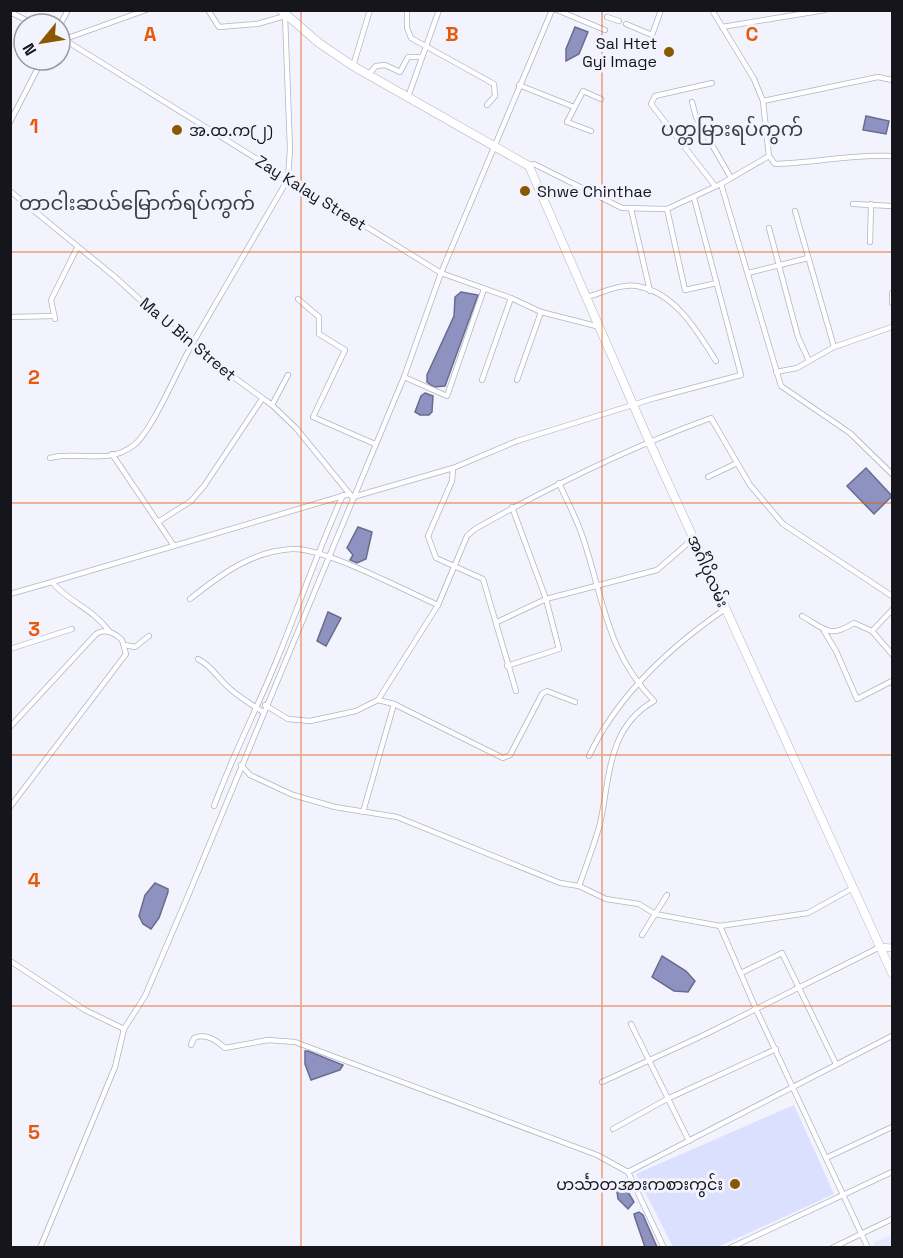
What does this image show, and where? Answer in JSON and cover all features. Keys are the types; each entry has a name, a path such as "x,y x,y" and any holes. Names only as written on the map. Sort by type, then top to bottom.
{"main road":[{"path":"283,13 353,66 529,166"},
{"name":"အင်္ဂါပိုလမ်း","path":"529,166 724,609 855,888 892,973"},
{"path":"880,947 892,948"}],"street":[{"path":"72,35 146,10"},
{"path":"50,458 65,453 103,458 134,446 154,417 191,346 288,179 290,150 283,13 256,24 219,27 208,10"},
{"path":"353,66 370,10"},
{"path":"407,10 407,28 411,38 494,84 495,96 487,105"},
{"path":"408,97 439,10"},
{"path":"214,806 255,706 277,661 317,553 350,496 404,377 441,273 552,10"},
{"path":"557,10 605,30"},
{"path":"626,24 652,35 661,10"},
{"path":"712,10 754,79 763,101 769,156 775,164 812,164 858,156 892,156"},
{"path":"754,10 755,19"},
{"path":"722,27 755,19 825,10"},
{"path":"607,17 619,21"},
{"name":"Zay Kalay Street","path":"72,44 441,273 511,298 541,312 600,327"},
{"path":"369,75 376,66 385,65 400,72 408,57 422,57"},
{"path":"10,122 36,72"},
{"path":"763,101 878,77 892,80"},
{"path":"712,83 655,96 651,104 718,185 748,273 781,386 850,433 892,474"},
{"path":"519,84 574,107"},
{"path":"591,131 567,122 584,92 601,99"},
{"path":"692,102 696,117 731,178"},
{"path":"529,166 534,164 622,208 667,209 694,198 769,156"},
{"name":"Ma U Bin Street","path":"10,191 115,277 191,346 272,405 296,428 350,496"},
{"path":"10,594 453,468 518,441 741,375 694,198"},
{"path":"853,204 892,206"},
{"path":"870,242 871,204"},
{"path":"631,209 650,291"},
{"path":"667,209 685,290 717,283"},
{"path":"795,211 834,347"},
{"path":"769,228 798,337 809,361"},
{"path":"10,317 55,317 51,300 77,248"},
{"path":"748,273 808,258"},
{"path":"587,297 635,285 650,291 682,311 716,361"},
{"path":"404,377 447,396 484,290"},
{"path":"892,293 892,303"},
{"path":"482,380 511,298"},
{"path":"298,299 319,316 319,334 345,350 313,417 375,444"},
{"path":"517,380 541,312"},
{"path":"776,372 797,368 834,347 892,327"},
{"path":"272,405 288,375"},
{"path":"158,522 191,501 204,486 262,399"},
{"path":"265,705 288,719 310,721 356,711 378,700 438,605 457,565 467,536 512,507 559,483 649,441 711,418 750,485 783,524 892,596"},
{"path":"112,454 174,546"},
{"path":"708,477 737,463"},
{"path":"453,468 452,481 428,536 436,558 457,565 483,579 516,691"},
{"path":"559,483 583,538 615,645 639,684 654,701 632,717 614,754 606,778 600,822 579,886"},
{"path":"40,1248 115,1067 124,1029 145,996 350,496"},
{"path":"507,666 559,649 546,599 512,507"},
{"path":"496,622 546,599 657,570 694,538"},
{"path":"190,599 222,573 253,559 293,549 327,556 438,605"},
{"path":"52,582 58,590 96,615 109,632"},
{"path":"588,756 609,717 639,684 702,625 724,609"},
{"path":"873,631 892,610"},
{"path":"802,616 824,631 836,651 857,699 892,681"},
{"path":"824,631 840,632 854,623 873,631 892,654"},
{"path":"10,649 72,629"},
{"path":"10,727 100,631 117,636 125,645 126,654 10,807"},
{"path":"125,645 135,647 149,636"},
{"path":"198,659 211,666 224,684 241,699 263,712"},
{"path":"378,700 394,704 503,759 510,755 542,694 547,691 574,702"},
{"path":"363,812 394,704"},
{"path":"241,765 250,775 287,793 314,802 397,817 560,882 579,886 606,899 639,904 655,914 720,926 808,913 855,888"},
{"path":"642,934 667,895"},
{"path":"720,926 756,1009 868,1248"},
{"path":"602,1082 880,947"},
{"path":"741,973 782,953 836,1064"},
{"path":"10,961 85,1010 124,1029"},
{"path":"630,1023 689,1141"},
{"path":"191,1045 194,1038 200,1035 209,1037 225,1048 268,1040 295,1042 611,1161 628,1172 664,1248"},
{"path":"628,1172 892,1036"},
{"path":"613,1129 667,1099 776,1049"},
{"path":"826,1158 892,1127"},
{"path":"734,1247 892,1172"},
{"path":"831,1248 892,1219"}],"shaded area":[{"path":"575,27 588,32 579,54 566,61 566,49"},
{"path":"866,116 889,121 886,134 863,130"},
{"path":"461,292 478,295 445,386 434,387 427,382 427,375 454,316 455,297"},
{"path":"425,393 433,396 432,412 429,415 420,415 415,412 421,396"},
{"path":"866,468 892,496 874,514 847,486"},
{"path":"358,527 372,532 366,559 357,563 350,560 353,555 347,548"},
{"path":"328,612 341,618 326,646 317,641"},
{"path":"155,883 168,889 168,892 159,918 151,929 143,924 139,916 145,895"},
{"path":"662,956 686,971 695,981 688,992 674,991 652,977"},
{"path":"305,1051 343,1065 340,1070 311,1080 305,1064"},
{"name":"ဟင်္သာတအားကစားကွင်း","path":"794,1105 834,1194 718,1247 673,1247 636,1174"},
{"path":"625,1187 634,1202 628,1209 618,1199 617,1192"},
{"path":"639,1212 643,1215 657,1247 645,1247 634,1214"},
{"path":"892,1235 892,1247 875,1247 873,1243"}],"place":[{"name":"Sal Htet Gyi Image","path":"669,52"},
{"name":"အ.ထ.က(၂)","path":"177,130"},
{"name":"Shwe Chinthae","path":"525,191"},
{"name":"ဟင်္သာတအားကစားကွင်း","path":"735,1184"}],"district":[{"name":"ပတ္တမြားရပ်ကွက်","path":"732,129"},
{"name":"တာငါးဆယ်မြောက်ရပ်ကွက်","path":"137,203"}]}
